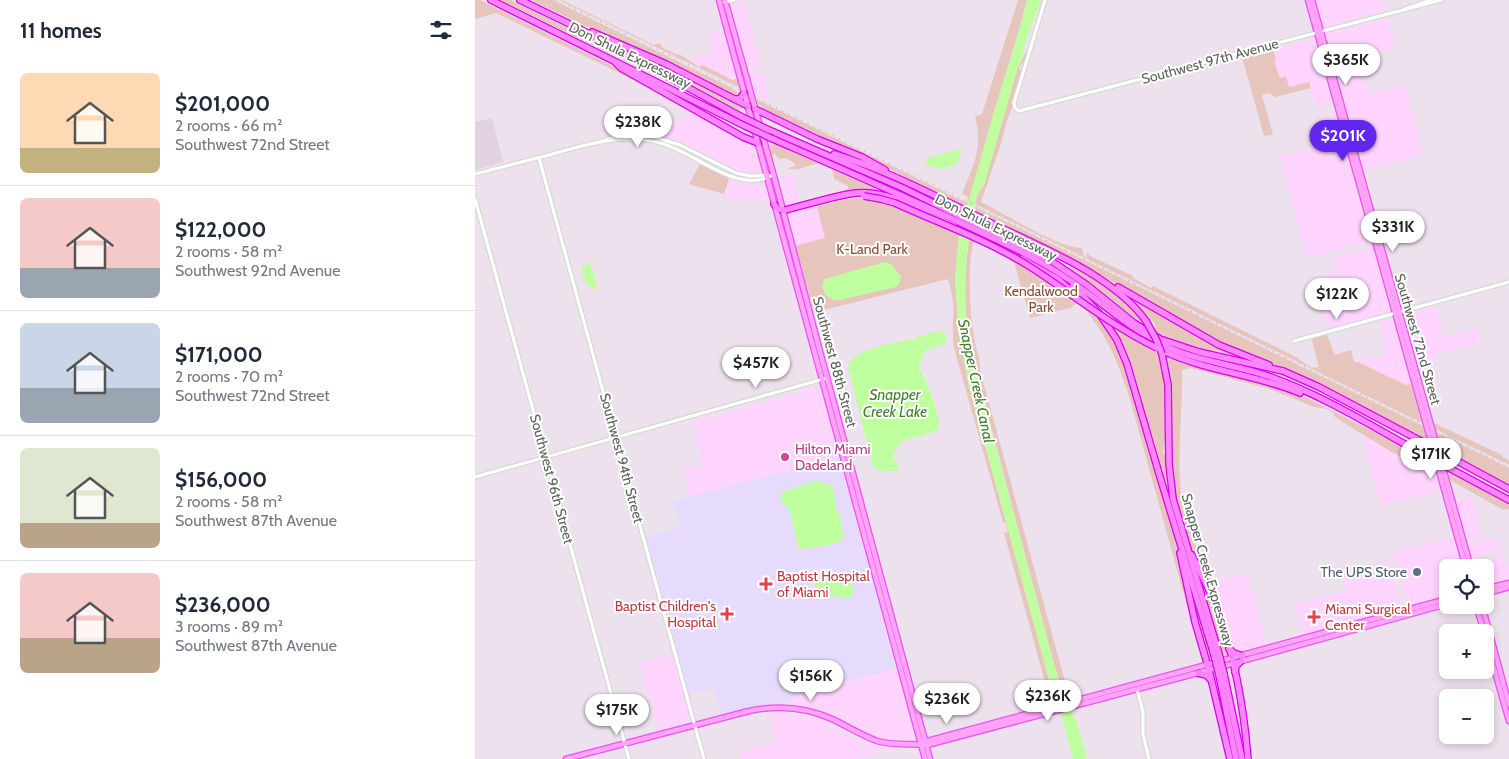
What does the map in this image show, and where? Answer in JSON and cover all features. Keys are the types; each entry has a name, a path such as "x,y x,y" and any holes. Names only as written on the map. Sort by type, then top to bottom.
{"highway":[{"name":"Don Shula Expressway","path":"491,0 745,126 960,219"},
{"name":"Don Shula Expressway","path":"520,0 578,28 742,117 903,188 960,219 1061,267 1087,285 1130,320 1159,338 1199,352 1283,371 1319,387 1509,489"},
{"path":"578,28 589,30 643,54 748,106"},
{"path":"613,59 621,68 743,137 758,143"},
{"path":"734,99 741,98 744,93"},
{"path":"755,109 817,139 868,160 904,182"},
{"name":"Snapper Creek Expressway","path":"810,148 845,158 904,182 960,219 974,226 1057,256 1104,281 1128,299 1146,321 1162,354 1168,385 1169,470 1178,530"},
{"path":"774,204 783,210 859,193 889,196 960,219"},
{"path":"835,198 864,196 895,203 1003,252 1032,268 1133,336 1157,348 1188,361 1291,389 1346,415 1352,416"},
{"name":"Don Shula Expressway","path":"974,226 1057,271 1133,328 1165,346 1198,358 1267,376 1294,386 1509,500"},
{"path":"974,226 1059,280 1089,307 1117,340"},
{"name":"Snapper Creek Expressway","path":"1057,271 1099,313 1117,340 1131,376 1217,655 1241,759"},
{"path":"1104,281 1219,345 1283,371"},
{"path":"1178,530 1214,602 1228,647 1242,708 1248,759"},
{"path":"1178,530 1181,564 1230,759"},
{"path":"1228,647 1242,658 1235,672"},
{"path":"1198,673 1206,675 1211,681"},
{"name":"Snapper Creek Expressway","path":"1222,674 1236,759"}],"main road":[{"name":"Southwest 72nd Street","path":"1308,0 1319,33 1457,528 1467,559"},
{"name":"Southwest 72nd Street","path":"1312,0 1319,33"},
{"name":"Southwest 88th Street","path":"722,1 735,60 805,319 859,496 885,603"},
{"name":"Southwest 88th Street","path":"722,1 742,64 783,210 811,317 824,379 855,502 924,744 930,759"},
{"path":"735,60 742,64"},
{"path":"748,106 755,109"},
{"path":"758,143 763,137"},
{"path":"795,282 801,280"},
{"path":"805,319 811,317"},
{"path":"855,502 859,496"},
{"name":"Southwest 72nd Street","path":"1465,553 1465,559"},
{"path":"1494,586 1509,582"},
{"path":"1494,592 1509,588"},
{"path":"1435,605 1439,603"},
{"path":"1338,631 1362,627 1390,617 1439,605"},
{"path":"1484,614 1509,704"},
{"path":"566,759 758,709 793,708 821,714 877,741 900,745 924,744 1208,668 1338,631 1366,621 1390,617"},
{"path":"1362,627 1366,621"},
{"path":"1494,659 1496,664 1498,664"},
{"path":"1137,687 1198,673 1208,668"},
{"path":"1494,668 1509,721"},
{"name":"Southwest 88th Street","path":"924,744 925,759"}],"street":[{"path":"722,1 733,0"},
{"name":"Southwest 97th Avenue","path":"1045,0 1014,103 1015,108 1022,110 1441,0"},
{"name":"Southwest 97th Avenue","path":"1404,9 1431,0"},
{"path":"475,174 597,143 651,138 682,149 734,172 747,176 767,177"},
{"path":"682,149 733,177 748,181 773,175"},
{"name":"Southwest 94th Street","path":"539,158 704,759"},
{"path":"733,177 734,172"},
{"name":"Southwest 96th Street","path":"475,199 629,759"},
{"path":"1294,341 1509,282"},
{"path":"475,477 824,379"},
{"path":"1137,687 1143,710 1143,734 1149,759"}],"shaded area":[{"path":"1315,0 1382,0 1384,10 1347,21 1350,29 1386,19 1395,49 1358,60 1367,94 1405,85 1424,155 1363,171"},
{"path":"744,1 761,65 748,68 730,6"},
{"path":"724,30 737,79 732,80 690,62 691,59 713,54 708,34"},
{"path":"1313,39 1332,103 1316,109 1309,82 1289,87 1280,78 1274,61 1274,49"},
{"path":"762,70 770,98 764,100 754,96 749,75"},
{"path":"691,109 754,145 761,173 746,174 735,171 681,143 660,135 662,126 682,121 688,117"},
{"path":"1337,117 1370,240 1369,242 1307,258 1280,157 1327,145 1320,119"},
{"path":"492,118 503,162 475,170 475,122"},
{"path":"793,174 801,204 785,207 777,178"},
{"path":"728,178 744,182 765,183 769,197 743,201 723,198"},
{"path":"816,205 825,238 795,246 786,214"},
{"path":"1373,247 1390,310 1385,314 1327,328 1313,279 1335,273 1331,259"},
{"path":"1434,307 1444,338 1477,329 1481,343 1442,352 1432,358 1432,363 1418,369 1404,317 1407,314"},
{"path":"1392,319 1411,384 1406,385 1358,362 1387,354 1379,322"},
{"path":"809,388 817,388 821,394 839,457 690,496 683,471 703,465 692,422 801,392"},
{"path":"1361,433 1404,459 1436,474 1441,490 1381,506"},
{"name":"Baptist Hospital of Miami","path":"839,457 843,469 844,483 849,491 895,668 794,697 789,703 767,704 721,714 713,688 688,695 645,537 680,528 673,501"},
{"path":"1471,496 1482,536 1466,541 1455,501"},
{"path":"1454,536 1461,559 1439,559 1439,599 1408,607 1393,552"},
{"path":"1498,537 1501,550 1474,557 1471,556 1468,545"},
{"path":"1503,555 1507,568 1509,567 1509,580 1494,584 1494,559 1488,559"},
{"path":"1389,561 1402,609 1303,637 1295,605 1346,591 1342,574"},
{"path":"1247,573 1267,647 1238,652 1235,651 1231,644 1213,583"},
{"path":"676,653 697,719 659,730 639,663"},
{"path":"895,667 916,739 914,742 879,739 821,711 789,703 794,697 894,669"},
{"path":"770,713 791,713 816,719 864,742 889,749 889,751 857,759 741,759 739,752 776,742"}],"green space":[{"path":"475,0 480,0 609,64 646,86 496,13 475,19"},
{"path":"501,0 511,0 595,42 661,79"},
{"path":"531,0 553,0 737,92 741,91 742,95 738,98"},
{"path":"559,0 654,45 659,43 663,48 679,54 699,67 703,65 732,80 737,79 739,86 738,87"},
{"name":"K-Land Park","path":"1018,0 1027,0 959,236 955,278 957,310 968,383 1050,683 1058,703 1054,700 1052,701 1053,704 1051,704 1004,533 1008,532 1005,522 1003,522 954,348 953,302 948,279 816,312 813,309 795,246 825,238 817,207 837,201 858,198 882,201 956,233 963,206 880,164 763,109 756,101 758,100 967,203 968,197 962,194 978,147 975,116 982,114"},
{"path":"615,44 745,105 747,115 744,108 739,110"},
{"path":"1273,49 1276,60 1274,61 1280,78 1286,76 1289,87 1309,82 1311,88 1275,97 1270,93 1262,95 1273,135 1264,136 1242,57"},
{"path":"1026,52 1024,64 1022,63 1019,68 1022,73 1010,114 981,202 1046,237 1072,247 1082,248 1084,256 1087,258 1086,253 1088,253 1090,256 1133,276 1133,278 1151,288 1153,286 1294,356 1312,368 1319,367 1312,340 1314,337 1327,335 1335,355 1351,350 1354,362 1358,362 1406,385 1411,384 1422,423 975,204 978,193 984,185 1018,67"},
{"path":"767,141 769,146 774,144 818,163 798,169 787,168 795,166 795,164 787,159 779,159 775,154 773,154 772,160"},
{"path":"700,164 729,179 724,194 689,184"},
{"path":"832,169 900,198 871,192 801,204 848,189 848,186 834,179"},
{"path":"974,206 1423,426 1436,471 1432,473 1390,451 1335,417 1327,409 1314,407 1267,388 1190,368 1182,370 1179,456 1183,507 1192,536 1211,583 1213,583 1231,644 1235,651 1232,651 1190,547 1177,503 1173,482 1171,403 1166,357 1172,360 1173,357 1297,393 1426,458 1428,463 1432,459 1425,437 1420,438 1292,371 1226,347 1092,270 977,212"},
{"name":"Kendalwood Park","path":"970,235 1005,252 1086,305 1100,321 1116,347 1127,373 1168,512 1203,664 1131,403 1117,363 1105,338 1080,304 1030,318 1014,262 975,240 970,259 970,301 980,370 1070,700 1068,698 1067,701 1055,668 970,347 965,291"},
{"path":"1064,264 1092,277 1125,300 1140,318 1140,322 1118,306"},
{"path":"1130,296 1238,357 1221,353 1221,351 1198,348 1176,342 1142,323 1153,328 1156,326"},
{"path":"1098,308 1142,337 1183,357 1275,382 1183,358 1153,345 1126,329 1125,332 1155,349 1155,352 1160,354 1166,384 1167,404 1163,454 1166,455 1167,480 1164,482 1159,469 1154,441 1149,432 1140,399 1123,352 1108,322"},
{"path":"1434,423 1502,455 1502,457 1509,460 1509,465 1435,429"},
{"path":"1436,432 1509,468 1509,485 1448,453 1446,447 1441,451"},
{"path":"1453,473 1509,503 1509,509 1503,510 1450,480 1448,475"},
{"path":"1183,563 1212,656 1210,659 1222,658 1226,655 1221,652 1195,568 1215,611 1229,657 1208,662"}],"water":[{"name":"Snapper Creek Canal","path":"1027,0 1041,0 1023,49 1024,53 1018,67 984,185 978,193 973,212 965,285 967,326 979,384 1055,668 1068,706 1077,722 1087,759 1073,759 1058,702 1050,683 968,383 959,334 955,278 962,220"},
{"path":"960,149 962,151 956,165 937,169 926,164 926,159"},
{"path":"885,262 891,264 901,276 896,287 839,300 828,297 822,286 824,279"},
{"path":"588,263 592,268 595,278 596,288 594,290 588,286 583,278 582,267"},
{"name":"Snapper Creek Lake","path":"939,331 945,333 947,338 945,343 925,352 919,369 932,397 939,428 926,435 901,443 896,449 893,458 899,468 898,471 877,470 873,466 849,372 849,364 853,358 868,350 915,339 916,337"},
{"path":"814,481 819,481 833,487 836,508 841,518 841,528 844,535 841,541 831,545 801,549 797,544 790,510 782,502 780,495"},
{"path":"843,573 848,574 851,578 854,590 852,597 846,598 830,595 822,598 814,592 815,586 812,579"}],"railway":[{"path":"556,0 1509,467"}],"place":[{"name":"Hilton Miami Dadeland","path":"785,457"},
{"name":"The UPS Store","path":"1417,572"},
{"name":"Baptist Hospital of Miami","path":"766,584"},
{"name":"Baptist Children's Hospital","path":"727,614"},
{"name":"Miami Surgical Center","path":"1314,617"}]}
